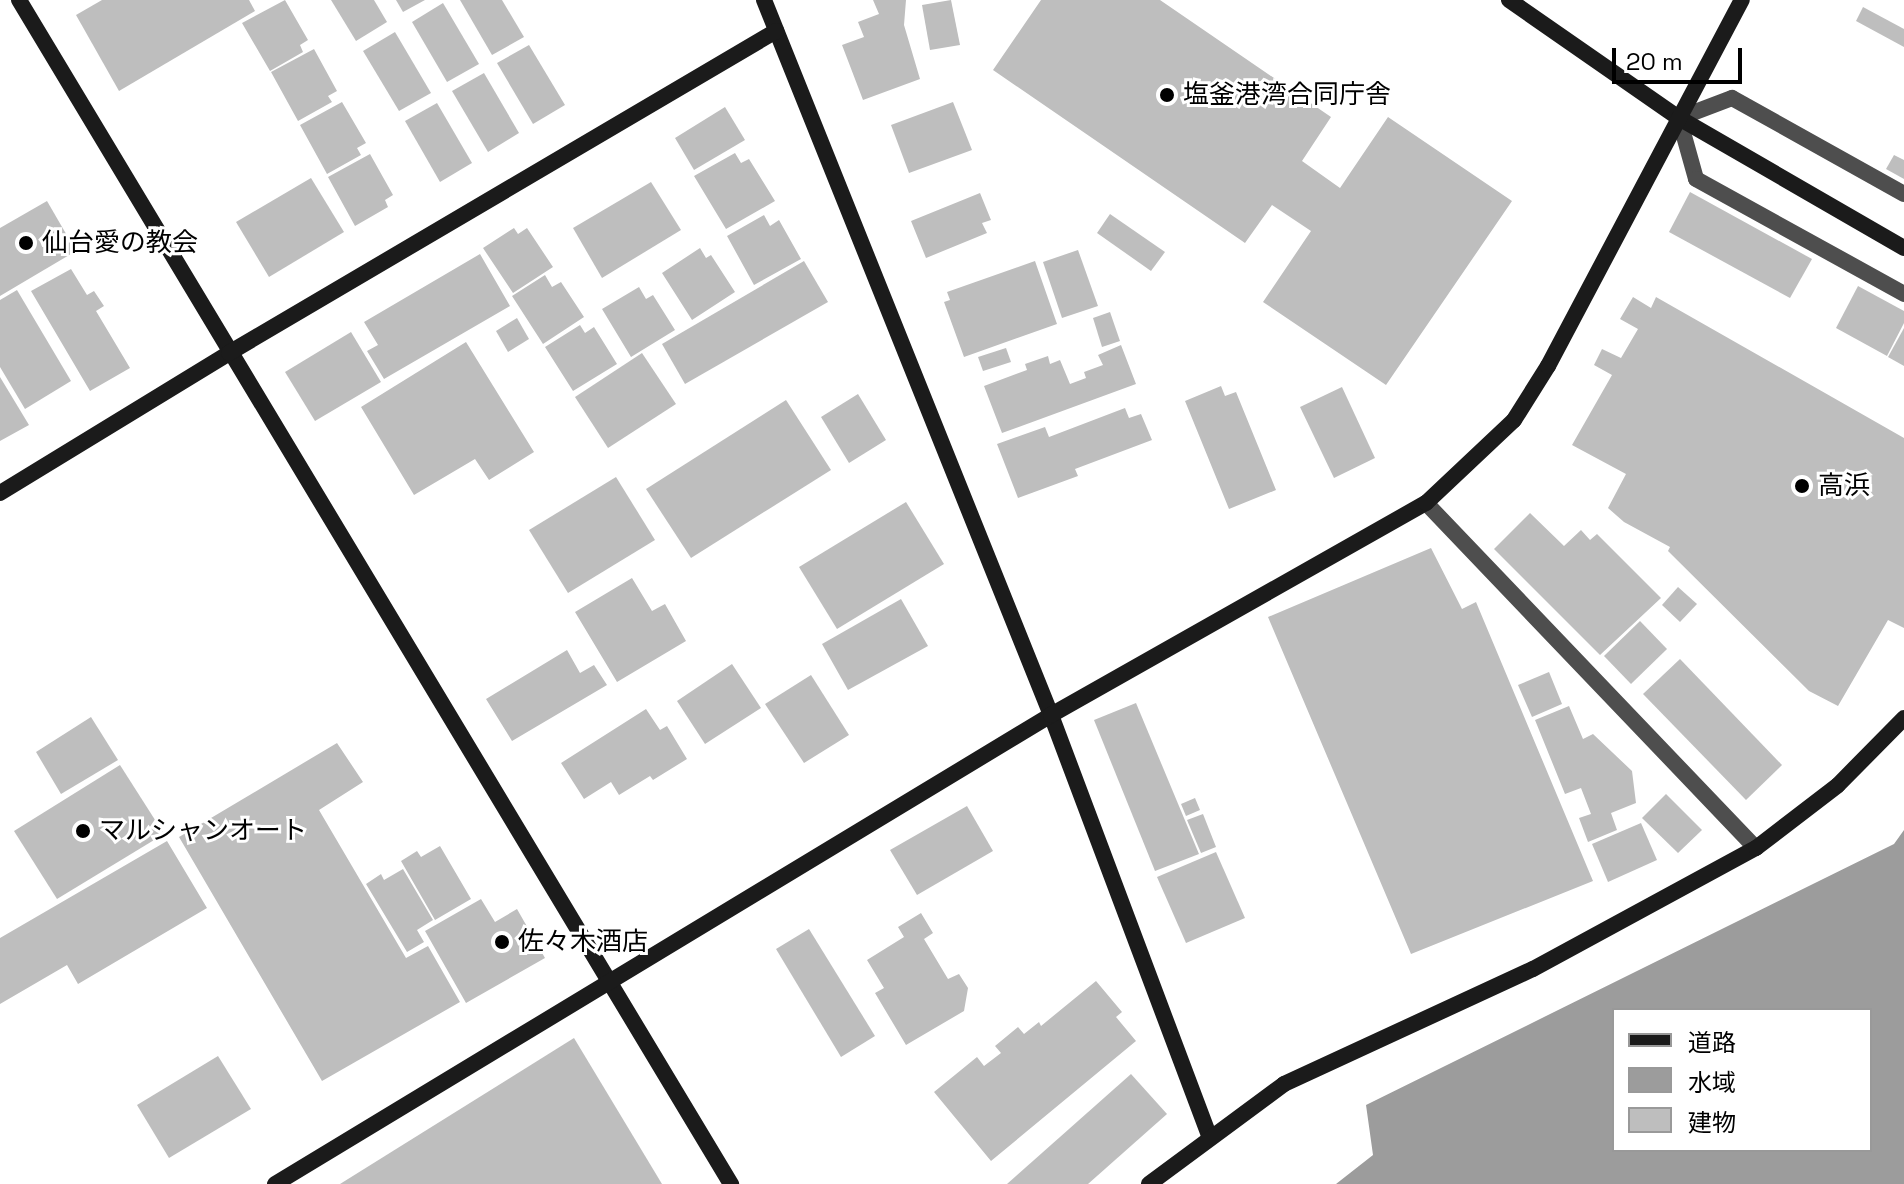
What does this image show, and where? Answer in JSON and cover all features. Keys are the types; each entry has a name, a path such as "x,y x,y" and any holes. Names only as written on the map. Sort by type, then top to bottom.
{"street":[{"path":"19,0 229,353 613,983 731,1184"},
{"path":"764,0 1051,715 1210,1137"},
{"path":"1509,0 1679,118 1904,248"},
{"path":"275,1184 613,983 1051,715 1426,503 1514,420 1548,366 1742,0"},
{"path":"0,493 229,353 776,31"},
{"path":"1679,118 1732,98 1904,194"},
{"path":"1679,118 1696,179 1904,294"},
{"path":"1426,503 1756,848"},
{"path":"1149,1184 1284,1084 1533,969 1756,848 1838,785 1904,718"}],"water":[{"path":"1904,830 1904,1184 1336,1184 1373,1155 1366,1105 1894,844"}],"building":[{"path":"102,0 249,0 255,11 119,91 76,15"},
{"path":"285,0 308,40 300,45 303,52 270,71 242,23"},
{"path":"331,0 374,0 387,22 356,41"},
{"path":"396,0 425,0 403,12"},
{"path":"460,0 502,0 524,37 492,55"},
{"path":"873,0 906,0 904,25 920,79 863,100 842,45 864,37 858,22 879,14"},
{"path":"951,0 960,45 930,50 922,5"},
{"path":"1041,0 1160,0 1331,117 1302,161 1340,188 1388,117 1512,201 1386,385 1263,302 1311,231 1272,205 1245,243 993,70"},
{"path":"443,3 479,64 447,82 412,22"},
{"path":"1863,7 1904,29 1904,47 1856,21"},
{"path":"395,32 431,93 399,111 363,51"},
{"path":"529,45 565,105 533,124 497,63"},
{"path":"314,49 337,91 328,96 332,102 298,121 271,72"},
{"path":"484,73 519,133 488,152 452,91"},
{"path":"342,102 366,143 357,148 361,155 327,174 300,125"},
{"path":"953,102 972,150 909,173 891,125"},
{"path":"437,103 472,163 440,182 405,121"},
{"path":"725,107 745,140 694,170 675,138"},
{"path":"735,153 741,163 749,159 775,201 726,229 694,176"},
{"path":"370,154 393,195 385,200 388,207 355,226 328,177"},
{"path":"1894,155 1904,160 1904,179 1886,169"},
{"path":"311,178 344,232 269,277 236,222"},
{"path":"651,182 681,230 602,278 573,228"},
{"path":"1690,192 1812,259 1790,298 1669,232"},
{"path":"980,193 991,220 982,223 987,233 926,258 911,221"},
{"path":"47,201 76,251 0,296 0,228"},
{"path":"1110,214 1165,252 1151,271 1097,233"},
{"path":"764,215 770,226 779,220 801,259 754,285 727,236"},
{"path":"514,228 518,234 527,228 553,267 513,293 483,248"},
{"path":"700,248 706,258 711,255 735,292 692,320 662,273"},
{"path":"1078,250 1098,306 1062,318 1043,262"},
{"path":"480,254 510,306 384,379 367,351 378,345 364,322"},
{"path":"804,261 828,302 685,384 662,344"},
{"path":"1035,261 1057,324 964,357 944,302 950,300 947,292"},
{"path":"71,269 87,295 94,291 104,306 96,311 130,368 90,391 31,291"},
{"path":"545,275 552,287 561,282 584,317 543,344 512,296"},
{"path":"1858,286 1904,311 1904,323 1887,356 1836,328"},
{"path":"639,287 646,299 653,295 675,330 631,357 602,309"},
{"path":"17,290 71,381 25,409 0,367 0,300"},
{"path":"1633,297 1651,308 1656,297 1904,438 1904,628 1888,620 1838,706 1809,691 1668,551 1670,547 1624,522 1608,508 1626,474 1572,445 1612,375 1594,365 1602,349 1621,358 1638,329 1620,319"},
{"path":"1110,312 1120,341 1102,347 1093,318"},
{"path":"517,318 529,339 508,352 496,331"},
{"path":"580,325 585,333 594,327 617,364 573,391 545,347"},
{"path":"1904,328 1904,366 1888,357"},
{"path":"351,332 381,382 315,421 285,372"},
{"path":"466,342 534,452 489,480 475,459 414,495 361,407"},
{"path":"1121,345 1136,384 1002,433 984,386 1027,370 1025,364 1048,356 1050,364 1060,360 1070,384 1086,378 1084,372 1103,365 1098,355"},
{"path":"1006,348 1011,362 983,371 978,357"},
{"path":"642,353 676,404 608,448 575,397"},
{"path":"0,377 29,425 0,441"},
{"path":"1221,386 1225,396 1236,392 1276,490 1229,509 1185,401"},
{"path":"1342,387 1375,458 1334,478 1300,407"},
{"path":"858,394 886,440 849,463 821,417"},
{"path":"786,400 831,470 691,558 646,489"},
{"path":"1125,408 1129,418 1141,414 1152,440 1075,469 1078,476 1018,498 997,444 1045,427 1049,437"},
{"path":"616,477 655,540 568,593 529,530"},
{"path":"906,502 944,564 837,629 799,567"},
{"path":"1530,513 1564,546 1581,530 1590,540 1597,534 1661,598 1600,655 1494,549"},
{"path":"1431,548 1462,609 1476,602 1593,881 1411,954 1268,617"},
{"path":"632,578 652,611 665,604 686,641 617,682 575,612"},
{"path":"1678,587 1697,604 1680,622 1662,605"},
{"path":"901,599 928,646 848,690 822,644"},
{"path":"1640,621 1667,649 1631,684 1604,656"},
{"path":"567,650 580,673 594,665 607,685 512,741 486,699"},
{"path":"1680,659 1782,765 1746,800 1643,694"},
{"path":"732,664 761,708 705,744 677,701"},
{"path":"1549,672 1562,704 1532,717 1518,685"},
{"path":"811,675 849,735 804,763 765,704"},
{"path":"1136,703 1199,854 1155,871 1094,720"},
{"path":"1569,706 1583,739 1593,734 1632,771 1636,803 1611,813 1617,830 1588,842 1579,818 1591,814 1581,788 1565,794 1535,720"},
{"path":"646,709 660,730 667,726 687,759 653,780 650,776 619,795 611,782 584,799 561,763"},
{"path":"91,717 118,760 61,794 36,752"},
{"path":"337,743 363,782 319,810 406,958 428,946 460,1002 322,1081 179,837"},
{"path":"120,765 164,834 57,899 14,831"},
{"path":"1666,794 1702,830 1678,853 1642,818"},
{"path":"1195,798 1200,810 1186,816 1181,804"},
{"path":"967,806 993,851 917,895 890,850"},
{"path":"1203,814 1216,847 1201,853 1187,820"},
{"path":"1641,823 1657,860 1608,882 1592,844"},
{"path":"167,841 207,908 78,984 67,965 0,1004 0,938"},
{"path":"440,846 471,899 435,920 401,861 417,851 421,857"},
{"path":"1216,852 1245,918 1186,943 1157,877"},
{"path":"403,869 433,920 417,930 424,942 407,952 366,884 381,874 384,880"},
{"path":"481,899 495,922 517,909 545,958 466,1003 425,931"},
{"path":"921,913 933,933 924,939 948,979 959,974 968,988 964,1011 906,1045 875,993 884,988 867,960 904,937 898,927"},
{"path":"809,929 875,1036 841,1057 776,949"},
{"path":"1096,981 1122,1012 1116,1017 1136,1041 991,1161 934,1092 977,1057 984,1066 1001,1053 995,1046 1018,1027 1024,1034 1039,1022 1041,1026"},
{"path":"574,1038 662,1184 340,1184"},
{"path":"218,1056 251,1109 169,1158 137,1105"},
{"path":"1131,1074 1167,1114 1088,1184 1007,1184"}],"place":[{"name":"塩釜港湾合同庁舎","path":"1167,95"},
{"name":"仙台愛の教会","path":"26,243"},
{"name":"高浜","path":"1802,486"},
{"name":"マルシャンオート","path":"83,831"},
{"name":"佐々木酒店","path":"502,942"}]}
